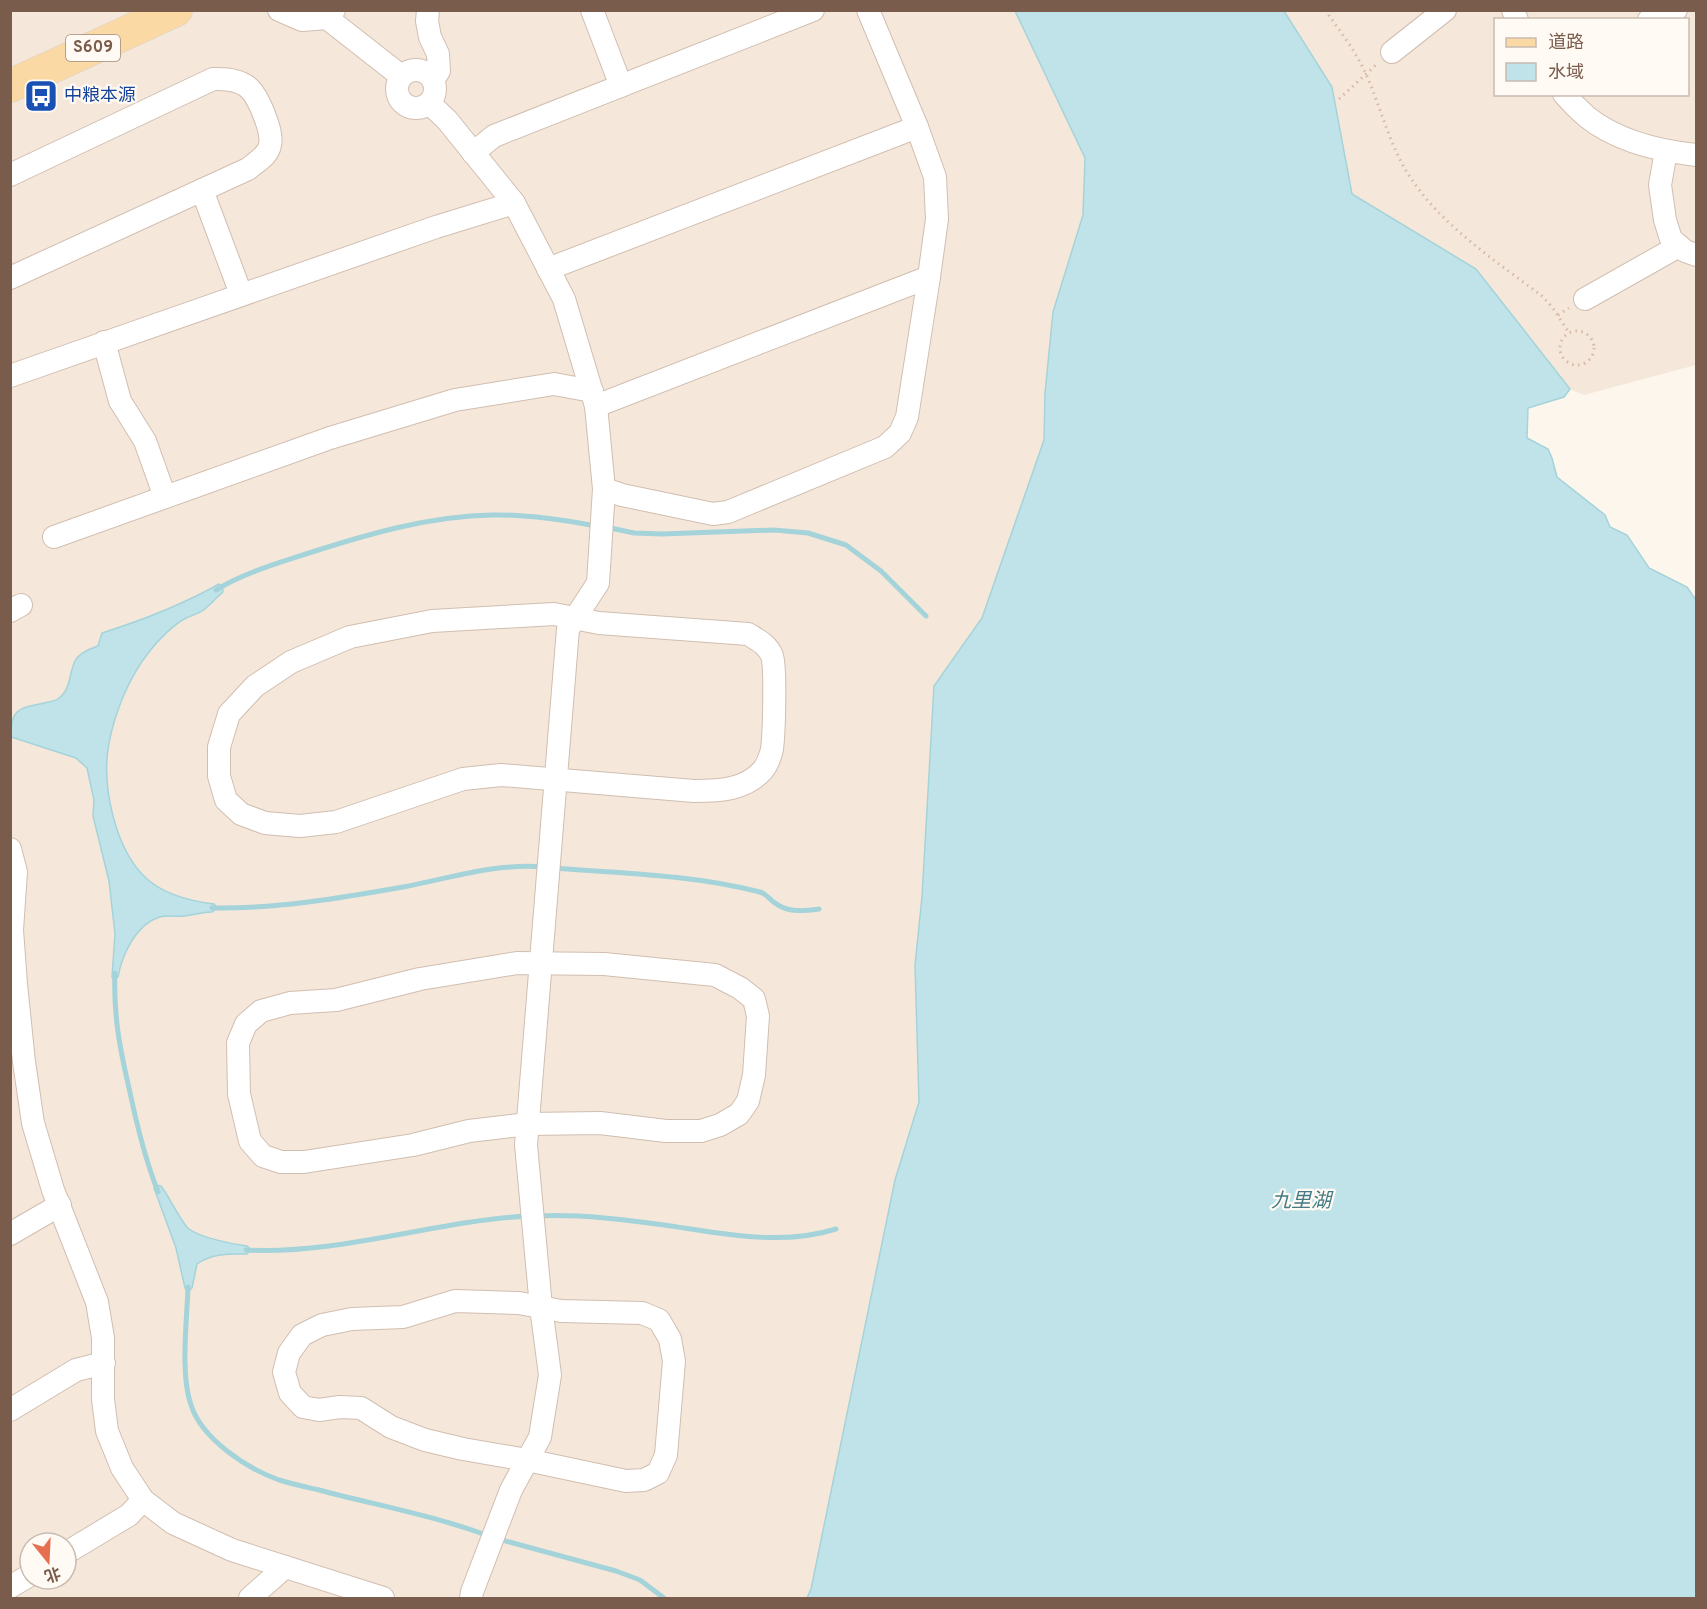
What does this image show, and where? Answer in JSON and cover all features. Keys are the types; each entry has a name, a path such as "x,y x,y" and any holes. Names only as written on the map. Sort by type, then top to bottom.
{"main road":[{"name":"S609","path":"10,86 176,10"}],"street":[{"path":"279,10 302,20 331,14 401,76"},
{"path":"428,10 427,21 430,37 438,54 439,71 433,80"},
{"path":"592,10 621,86"},
{"path":"473,153 494,136 813,10"},
{"path":"604,489 622,495 713,514 728,512 885,447 900,432 907,417 937,219 935,177 868,10"},
{"path":"1392,52 1445,10"},
{"path":"1654,18 1676,10"},
{"path":"412,70 424,71 433,80 435,92 429,103 417,108 404,104 397,94 401,76 412,70"},
{"path":"10,174 213,79 231,79 249,86 259,99 269,128 270,145 264,157 248,169 10,278"},
{"path":"1566,96 1588,118 1628,140 1666,151 1696,155"},
{"path":"429,103 447,120 514,203 564,299 594,399 604,489 598,583 568,629 526,1145 541,1307 550,1376 540,1437 511,1490 471,1599"},
{"path":"548,269 916,127"},
{"path":"1666,151 1660,184 1665,220 1671,239 1688,250"},
{"path":"202,190 241,294"},
{"path":"10,376 436,227 514,203"},
{"path":"1585,299 1688,250"},
{"path":"54,537 330,438 455,400 554,384 594,399 929,277"},
{"path":"104,342 120,401 145,441 165,497"},
{"path":"554,614 600,623 748,634 764,644 771,655 774,668 772,750 765,768 749,783 724,790 694,791 556,778 501,775 463,778 336,822 300,826 265,823 240,814 226,800 219,776 219,747 229,714 255,686 291,662 350,637 432,621 554,614"},
{"path":"10,849 16,872 12,896 12,930 17,1064 33,1123 60,1205 97,1302 103,1338 103,1399 107,1431 122,1468 143,1500 173,1523 232,1550 383,1599"},
{"path":"517,963 604,964 715,975 740,988 754,999 759,1016 754,1076 748,1101 739,1114 720,1125 701,1131 666,1131 600,1123 528,1124 469,1131 413,1145 304,1162 281,1162 263,1156 250,1141 239,1094 237,1043 246,1024 261,1011 290,1003 336,1000 420,979 517,963"},
{"path":"10,1234 60,1205"},
{"path":"455,1301 519,1302 561,1311 642,1313 659,1320 670,1340 674,1361 666,1455 658,1473 644,1480 626,1481 527,1460 425,1440 391,1426 362,1408 340,1407 319,1410 303,1407 290,1393 284,1372 289,1353 302,1335 322,1325 352,1319 403,1317 455,1301"},
{"path":"10,1410 76,1370 104,1363"},
{"path":"78,1546 129,1515 143,1500"},
{"path":"249,1599 285,1567"}],"path":[{"path":"1325,10 1366,74 1395,151 1410,177 1431,205 1542,296 1553,308 1569,333"},
{"path":"1339,99 1392,52"},
{"path":"1580,331 1593,341 1594,351 1588,361 1577,365 1563,357 1560,346 1569,333 1580,331"}],"shaded area":[{"path":"11,11 1015,11 1085,158 1083,215 1053,312 1045,393 1044,440 982,619 934,686 922,897 915,965 919,1102 895,1180 811,1589 807,1598 11,1598"},
{"path":"1284,11 1696,11 1696,365 1584,395 1570,389 1476,269 1352,194 1332,87"}],"water":[{"name":"九里湖","path":"1015,11 1284,11 1332,87 1352,194 1476,269 1570,389 1564,397 1528,408 1527,438 1548,449 1557,477 1605,515 1610,527 1627,535 1649,568 1687,587 1696,600 1696,1598 807,1598 811,1589 895,1180 919,1102 915,965 922,897 934,686 982,618 1044,440 1045,393 1053,312 1083,215 1085,158"},
{"path":"219,584 223,592 204,610 186,618 171,629 142,662 119,707 109,743 107,760 109,797 113,816 126,851 136,867 154,885 187,899 214,904 217,908 212,912 163,916 151,921 137,933 123,959 118,977 114,980 112,977 115,934 109,881 93,816 94,800 87,768 76,758 11,737 12,721 18,711 28,706 58,699 68,686 77,658 82,653 98,646 102,633 162,612"},
{"path":"155,1185 161,1186 189,1229 209,1238 247,1246 251,1250 247,1254 215,1256 197,1264 192,1288 188,1292 185,1288 176,1248 154,1188"}],"waterway":[{"path":"216,590 250,573 285,561 354,539 422,522 469,516 518,515 596,526"},
{"path":"606,527 634,533 662,534 774,530 808,533 846,545 881,571 926,616"},
{"path":"212,908 260,907 308,902 403,887 490,869 544,867"},
{"path":"553,868 657,876 735,886 760,892 780,906 791,910 819,909"},
{"path":"115,973 117,1020 124,1066 136,1121 158,1192"},
{"path":"246,1250 317,1248 457,1224 528,1216"},
{"path":"537,1216 604,1218 733,1235 774,1238 816,1234 836,1229"},
{"path":"188,1287 185,1347 186,1378 191,1405 205,1429 227,1451 253,1468 279,1480 424,1516 486,1535"},
{"path":"498,1539 616,1571 640,1580 664,1598"}],"place":[{"name":"中粮本源","path":"41,96"}]}
